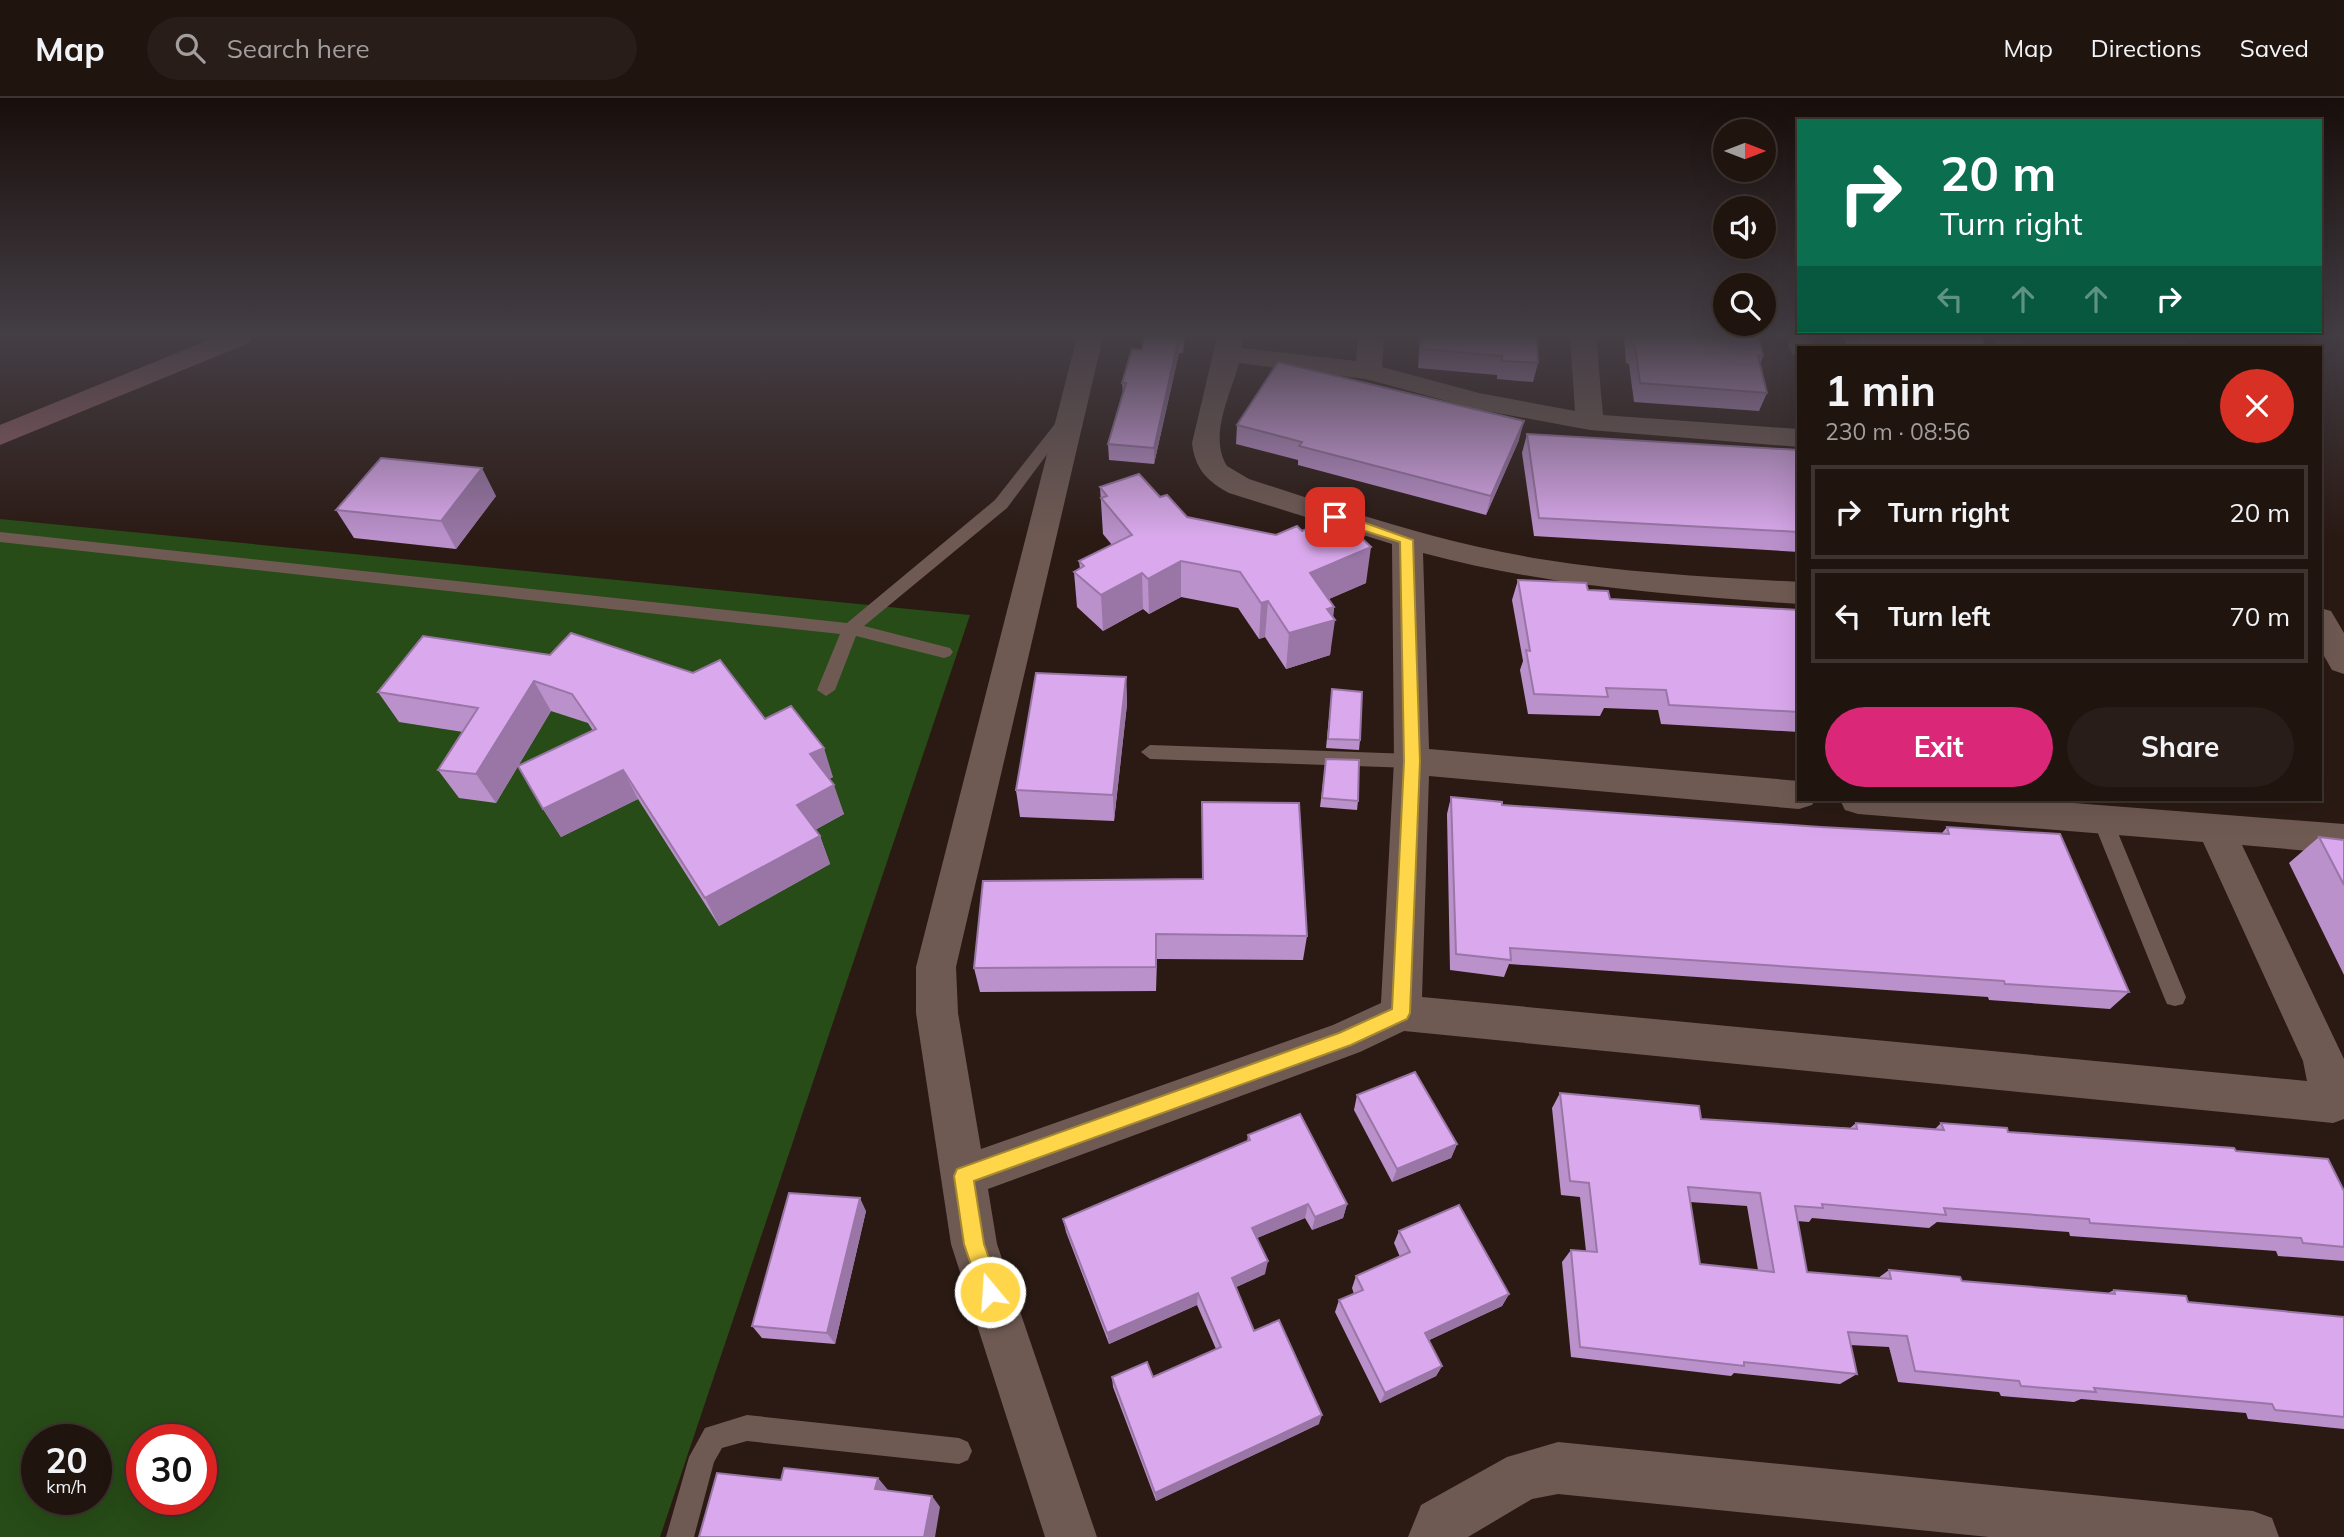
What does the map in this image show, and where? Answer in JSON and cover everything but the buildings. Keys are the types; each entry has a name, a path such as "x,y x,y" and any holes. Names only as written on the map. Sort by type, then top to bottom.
{"street":[{"path":"0,436 77,404"},
{"path":"1071,1537 974,1244 937,1013 936,967 1076,404"},
{"path":"1214,404 1204,440 1207,457 1216,472 1239,486 1407,540 1581,576 1797,593"},
{"path":"1493,404 1590,422 1797,438"},
{"path":"1589,404 1590,422"},
{"path":"1401,1013 1412,761 1407,540"},
{"path":"2323,627 2344,662"},
{"path":"1412,761 1797,795"},
{"path":"1870,801 2216,831 2344,839"},
{"path":"964,1176 1345,1039 1401,1013 2339,1113 2324,1061 2216,831"},
{"path":"1434,1537 1440,1524 1495,1491 1525,1475 1558,1468 2253,1537"}],"lane":[{"path":"826,690 850,629 1001,504 1075,408"},
{"path":"0,537 850,629 944,652"},
{"path":"1150,752 1412,761"},
{"path":"2104,821 2175,997"},
{"path":"680,1537 702,1457 714,1437 747,1428 959,1451"}],"green space":[{"path":"0,519 970,615 660,1537 0,1537"}],"route":[{"path":"990,1292 974,1244 964,1176 1345,1039 1401,1013 1412,761 1407,540 1335,517"}]}
